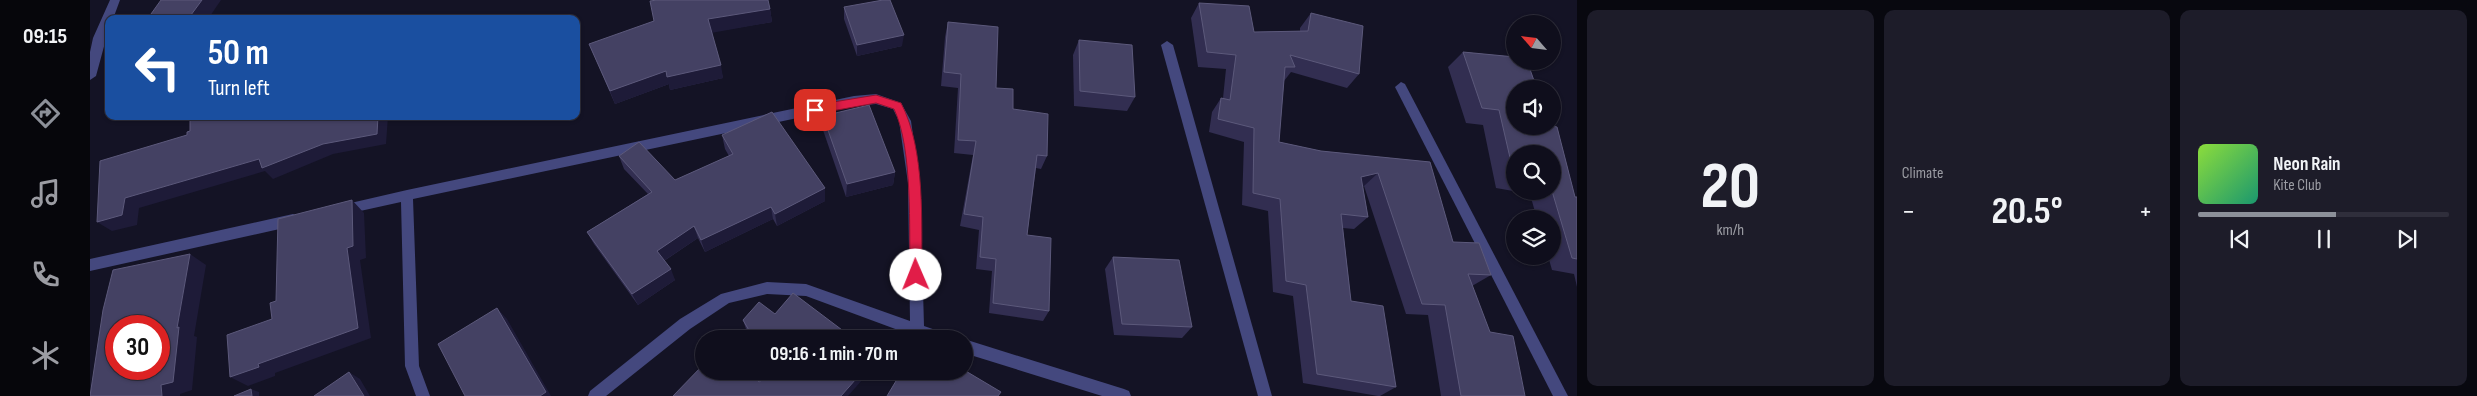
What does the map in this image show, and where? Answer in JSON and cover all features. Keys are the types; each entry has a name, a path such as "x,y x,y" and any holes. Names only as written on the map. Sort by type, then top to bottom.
{"street":[{"path":"109,15 115,0"},
{"path":"90,76 99,38 105,24"},
{"path":"1167,45 1265,396"},
{"path":"1401,87 1561,396"},
{"path":"330,212 854,101 876,99 897,106 905,121 914,183 917,330"},
{"path":"407,195 412,366 423,396"},
{"path":"90,265 302,218"},
{"path":"595,396 685,324 726,298 767,288 806,290 870,311 915,330"},
{"path":"973,349 1124,396"}],"building":[{"path":"161,0 202,0 191,15 151,15"},
{"path":"768,0 770,9 708,19 721,65 667,77 666,71 610,91 589,44 654,21 650,1"},
{"path":"890,0 904,35 857,45 844,7"},
{"path":"1199,3 1249,6 1254,32 1308,31 1311,13 1363,26 1359,74 1290,55 1295,67 1285,67 1279,142 1321,151 1430,162 1453,242 1479,243 1491,275 1468,274 1490,332 1513,336 1525,396 1461,396 1445,305 1422,304 1378,173 1361,177 1368,217 1341,214 1351,301 1383,306 1396,387 1317,374 1306,285 1286,281 1280,199 1253,193 1254,128 1218,119 1221,98 1230,100 1236,55 1207,52"},
{"path":"948,22 998,27 996,88 1013,89 1013,109 1048,114 1047,156 1037,155 1027,235 1051,238 1049,311 993,303 996,259 980,257 983,217 964,214 976,141 958,140 961,74 944,72"},
{"path":"1079,40 1132,45 1135,97 1080,91"},
{"path":"1463,52 1506,56 1506,70 1530,70 1534,80 1506,80 1506,135 1559,135 1575,197 1577,197 1577,259 1572,258 1561,221 1561,210 1558,210 1555,200 1561,200 1561,145 1507,145 1499,110 1482,108"},
{"path":"869,105 895,172 847,184 823,116"},
{"path":"772,112 825,188 775,214 771,207 701,240 694,226 657,251 671,269 632,294 587,232 652,192 619,156 639,142 675,180 733,154 722,135"},
{"path":"190,120 378,120 377,134 323,144 262,168 259,159 125,198 122,215 97,222 100,161 187,135 187,132 190,131"},
{"path":"352,200 353,246 347,248 358,328 258,364 259,367 230,377 227,335 272,319 270,303 276,301 278,219"},
{"path":"190,254 177,328 179,327 173,382 161,385 162,396 90,396 103,310 113,270"},
{"path":"1113,257 1179,260 1192,327 1122,324"},
{"path":"793,293 842,330 749,330 743,320 759,302 775,314"},
{"path":"497,308 546,392 540,396 465,396 438,344"},
{"path":"349,372 364,396 314,396"},
{"path":"695,373 695,380 757,380 759,382 762,380 855,380 841,396 673,396"},
{"path":"973,375 1001,392 998,396 887,396 897,380 973,380"},
{"path":"251,389 252,396 234,396"}],"route":[{"path":"815,110 854,101 876,99 897,106 905,121 914,183 916,275"}]}
